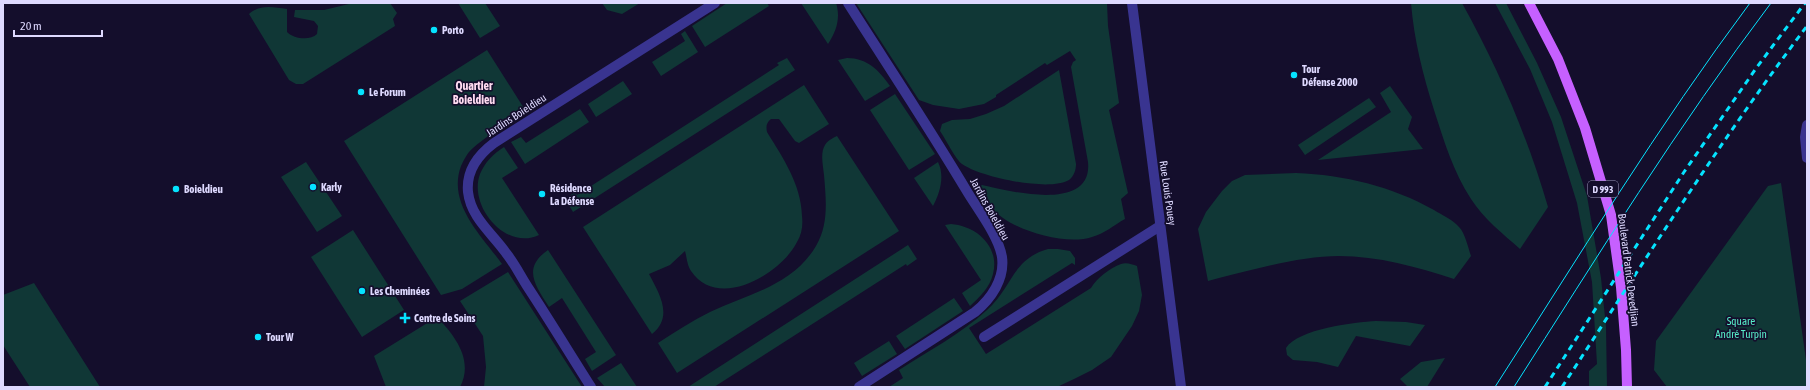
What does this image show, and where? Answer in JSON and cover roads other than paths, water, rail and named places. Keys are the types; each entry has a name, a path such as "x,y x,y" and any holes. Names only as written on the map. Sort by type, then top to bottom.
{"main road":[{"name":"Boulevard Patrick Devedjian","path":"1529,3 1558,59 1582,121 1611,215 1621,287 1626,350 1627,387"}],"street":[{"name":"Jardins Boieldieu","path":"591,387 506,253 478,220 472,210 468,191 470,172 476,161 494,143 715,3"},
{"name":"Jardins Boieldieu","path":"848,3 972,199 999,246 1002,258 998,283 985,304 860,387"},
{"name":"Rue Louis Pouey","path":"1132,3 1181,387"},
{"path":"1807,125 1805,136 1807,158"},
{"path":"984,337 1160,226"}],"tram line":[{"path":"1495,387 1651,145 1683,97 1750,3"},
{"path":"1514,387 1671,144 1771,3"}],"railway":[{"path":"1545,387 1684,172 1757,67 1805,3"},
{"path":"1562,387 1712,159 1774,70 1807,26"}],"place":[{"name":"Porto","path":"434,30"},
{"name":"Tour Défense 2000","path":"1294,75"},
{"name":"Le Forum","path":"361,92"},
{"name":"Karly","path":"313,187"},
{"name":"Boieldieu","path":"176,189"},
{"name":"Résidence La Défense","path":"542,194"},
{"name":"Les Cheminées","path":"362,291"},
{"name":"Centre de Soins","path":"405,318"},
{"name":"Tour W","path":"258,337"}],"district":[{"name":"Quartier Boieldieu","path":"474,93"}],"park label":[{"name":"Square André Turpin","path":"1741,327"}]}
